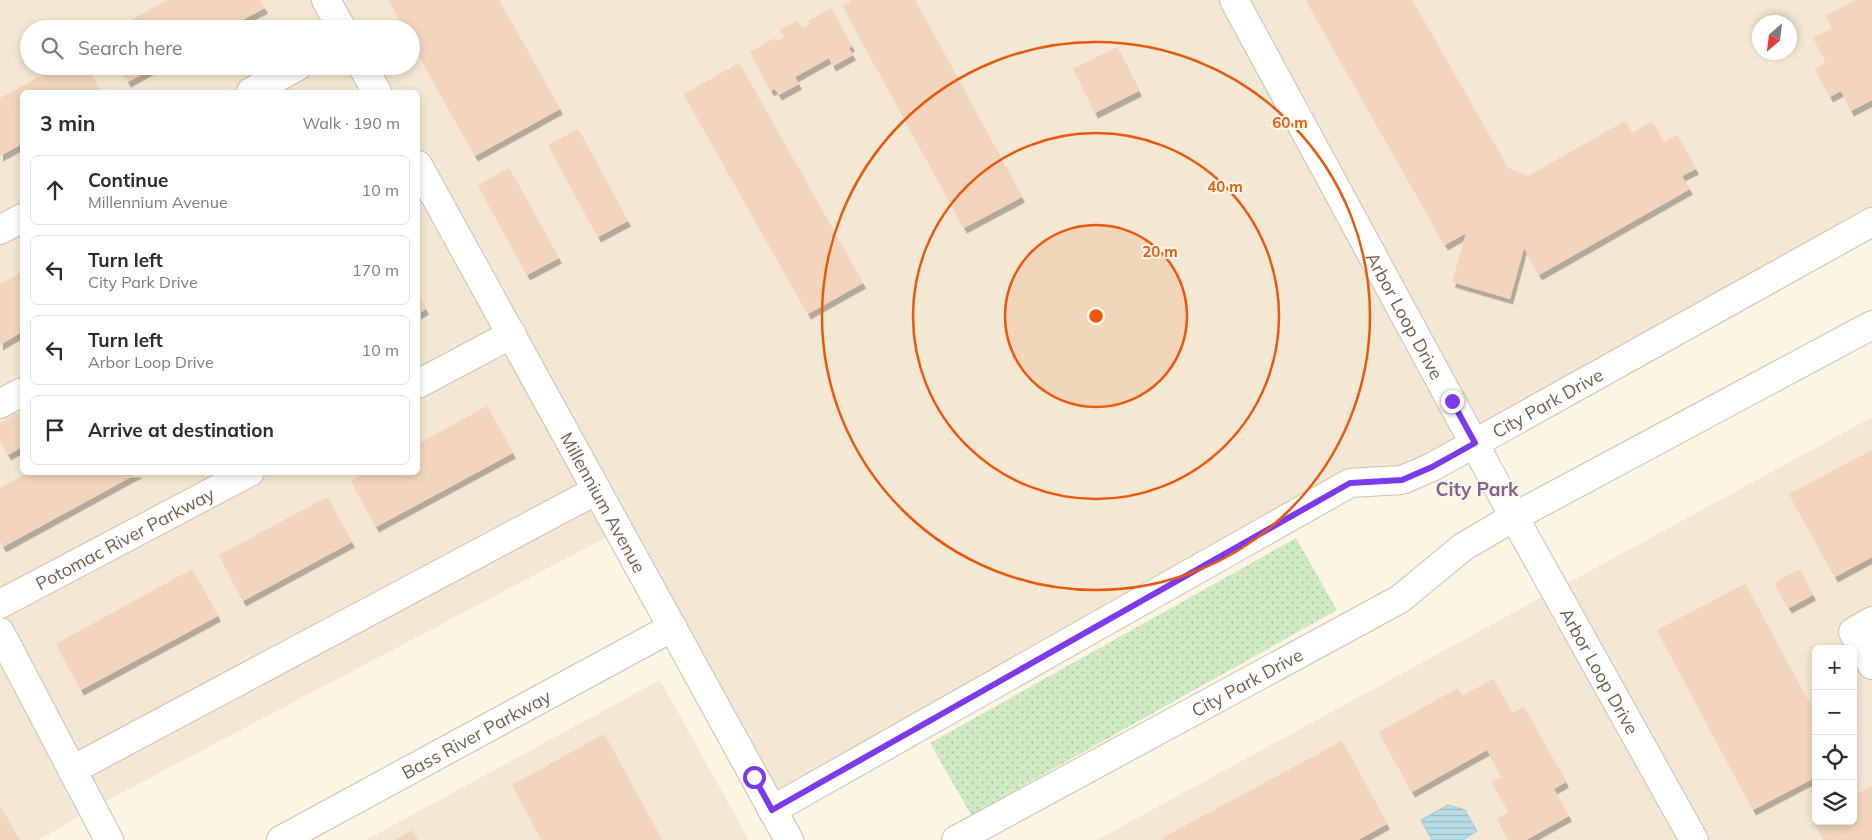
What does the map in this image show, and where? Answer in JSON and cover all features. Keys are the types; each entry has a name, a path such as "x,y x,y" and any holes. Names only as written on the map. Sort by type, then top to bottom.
{"street":[{"path":"326,0 337,20"},
{"name":"Arbor Loop Drive","path":"1234,0 1514,517 1694,840"},
{"path":"254,90 281,75"},
{"path":"367,75 376,90"},
{"name":"Millennium Avenue","path":"420,174 512,334 789,840"},
{"path":"0,230 20,219"},
{"name":"City Park Drive","path":"772,810 1350,483 1402,480 1432,467 1872,222"},
{"name":"City Park Drive","path":"956,840 1400,599 1463,547 1514,517 1872,325"},
{"path":"420,383 512,334"},
{"path":"0,404 20,393"},
{"name":"Potomac River Parkway","path":"0,604 244,475"},
{"path":"72,770 598,490"},
{"path":"1872,622 1854,632 1872,665"},
{"name":"Bass River Parkway","path":"281,840 672,627"},
{"path":"0,632 109,840"}],"shaded area":[{"path":"0,0 1872,0 1872,216 1402,477 1351,479 774,806 622,529 93,808 39,840 0,840"},
{"path":"1872,417 1872,840 1097,840"},
{"path":"660,680 749,840 366,840"}],"green space":[{"path":"1296,538 1337,610 971,815 930,743"}],"water":[{"path":"1448,805 1465,810 1477,831 1463,840 1432,840 1421,820"}],"building":[{"path":"167,0 260,0 265,8 243,20 131,20"},
{"path":"389,0 499,0 560,109 475,156 420,57 420,20 400,20"},
{"path":"852,0 915,0 1022,197 964,228 842,5"},
{"path":"1306,0 1412,0 1508,168 1528,176 1625,121 1632,133 1652,121 1664,142 1677,135 1696,169 1682,176 1690,189 1539,275 1524,248 1510,299 1452,282 1466,233 1445,245"},
{"path":"1856,0 1872,0 1872,100 1851,111 1841,91 1830,97 1815,69 1826,62 1813,38 1832,28 1826,16"},
{"path":"831,8 852,46 849,48 853,55 833,66 829,58 795,77 799,84 779,95 775,89 771,91 750,52 775,38 776,41 784,37 780,30 797,20 801,29 809,24 808,21"},
{"path":"1117,47 1139,91 1095,113 1073,69"},
{"path":"739,63 863,283 808,314 684,94"},
{"path":"42,75 92,75 100,90 20,90 20,145 0,156 0,98"},
{"path":"124,75 141,75 128,82"},
{"path":"578,129 628,221 598,237 548,145"},
{"path":"509,168 559,258 527,275 478,185"},
{"path":"20,273 20,333 0,345 0,284"},
{"path":"420,298 426,309 420,313"},
{"path":"487,406 513,453 376,527 351,481 360,475 420,475 420,443"},
{"path":"18,413 20,416 20,448 8,455 0,441 0,423"},
{"path":"1872,450 1872,557 1835,577 1789,494"},
{"path":"24,475 135,475 3,547 0,541 0,488"},
{"path":"327,497 352,542 243,601 219,555"},
{"path":"192,569 218,616 81,690 56,644"},
{"path":"1799,569 1813,595 1789,608 1774,583"},
{"path":"1745,584 1812,709 1812,779 1753,810 1657,630"},
{"path":"1493,679 1512,713 1524,707 1566,782 1554,789 1569,816 1526,840 1508,840 1497,819 1509,812 1492,782 1502,777 1487,750 1412,792 1379,732 1458,688 1462,696"},
{"path":"604,734 662,840 542,840 512,785"},
{"path":"1342,741 1387,824 1358,840 1163,840 1162,838"},
{"path":"1872,786 1872,840 1824,840 1815,825 1857,825 1857,794"},
{"path":"0,806 19,839 0,840"},
{"path":"412,830 418,840 395,840"}],"district":[{"name":"City Park","path":"1477,489"}],"route":[{"path":"754,777 772,810 1350,483 1402,480 1438,464 1475,443 1452,401"}]}
